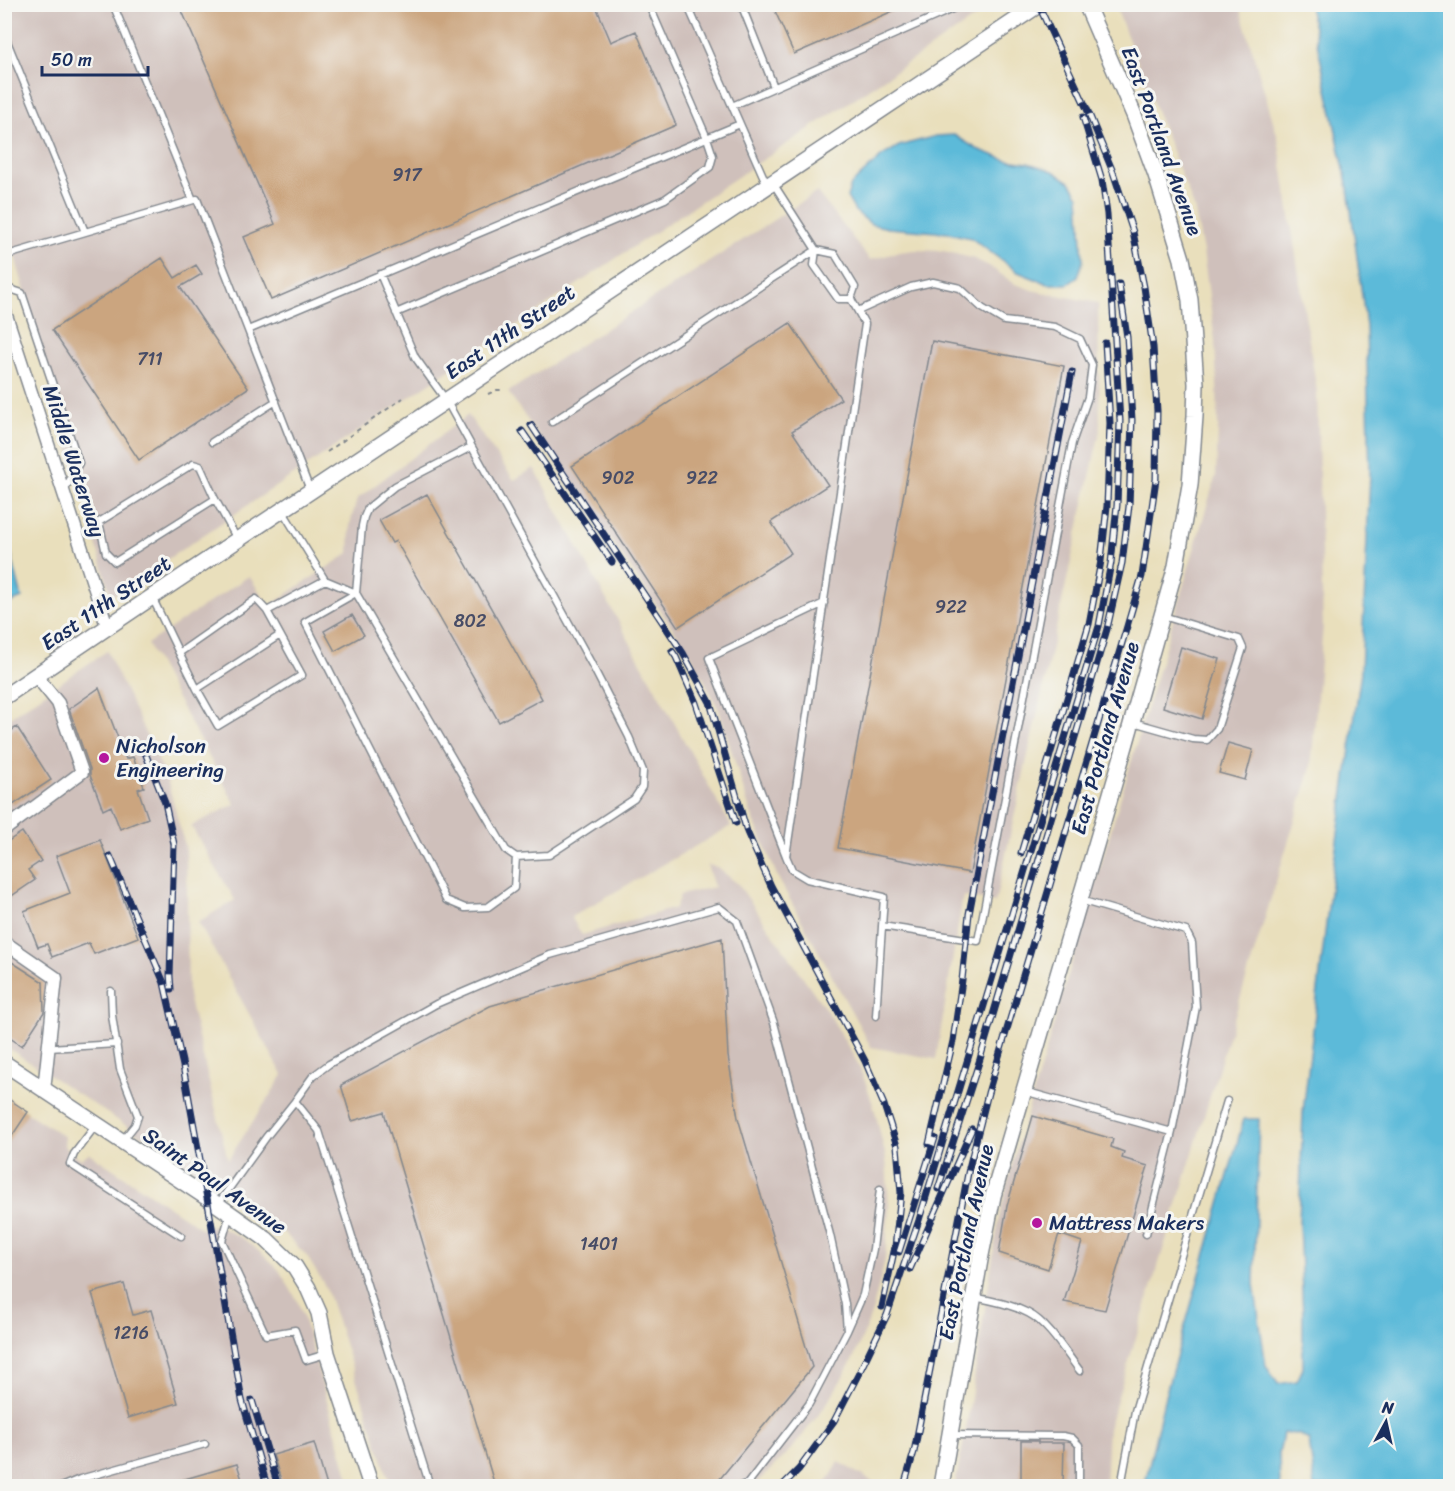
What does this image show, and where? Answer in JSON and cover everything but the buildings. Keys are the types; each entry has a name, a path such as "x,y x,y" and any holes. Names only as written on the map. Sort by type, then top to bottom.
{"street":[{"name":"East 11th Street","path":"4,697 1040,4"},
{"name":"East Portland Avenue","path":"941,1486 993,1196 1176,566 1190,485 1196,384 1190,300 1182,259 1156,175 1134,115 1086,4"},
{"name":"Middle Waterway","path":"4,309 107,626"},
{"path":"6,826 82,772 58,703 36,676"},
{"path":"4,942 56,978 44,1090"},
{"name":"Saint Paul Avenue","path":"4,1063 224,1209 266,1239 295,1267 308,1288 319,1313 327,1353 370,1486"}],"lane":[{"path":"112,4 194,200"},
{"path":"396,313 665,199 710,167 713,156 651,7 656,4"},
{"path":"687,4 740,124 770,184 816,250 814,265 838,298 851,299"},
{"path":"741,4 774,87"},
{"path":"732,106 960,4"},
{"path":"4,34 85,232"},
{"path":"248,330 740,124"},
{"path":"4,256 197,199 311,491"},
{"path":"552,422 816,250 835,254 855,287 851,299 865,324 786,856"},
{"path":"380,274 415,357 446,400 591,663 629,737 643,771 642,787 634,799 549,855 516,857 506,850 357,593 362,526 368,508 395,486 471,447"},
{"path":"858,311 911,287 933,282 960,288 982,308 1004,321 1056,327 1080,339 1092,365 1088,398 1072,443 978,941 882,926"},
{"path":"4,287 22,293 79,463 64,492"},
{"path":"212,442 276,401"},
{"path":"215,499 115,562 106,554 99,522 193,464 200,466 237,540"},
{"path":"282,510 325,580 357,593"},
{"path":"267,611 325,580"},
{"path":"357,593 305,622 446,900 465,908 488,907 514,888 516,857"},
{"path":"152,597 179,653 197,689 218,726 302,675 267,611 256,599 179,653"},
{"path":"824,603 709,658 792,870 807,879 884,897 876,1016"},
{"path":"1132,722 1193,740 1207,740 1217,729 1243,648 1239,639 1162,616"},
{"path":"197,689 280,635"},
{"path":"1080,900 1186,931 1192,943 1196,1007 1172,1132 1146,1234"},
{"path":"327,1353 306,1360 295,1330 266,1335 222,1241 224,1209 267,1136 313,1076 329,1064 436,1004 550,955 719,907 737,921 774,1023 830,1235 845,1304 847,1331"},
{"path":"111,991 120,1069 138,1116 135,1125 122,1141"},
{"path":"49,1048 117,1044"},
{"path":"1023,1091 1172,1132"},
{"path":"295,1101 319,1131 430,1486"},
{"path":"1120,1486 1135,1411 1227,1101"},
{"path":"96,1124 74,1154 70,1164 181,1236"},
{"path":"741,1486 748,1483 809,1404 847,1331 863,1295 873,1249 880,1189"},
{"path":"974,1297 1008,1305 1029,1313 1053,1336 1080,1371"},
{"path":"950,1435 1072,1438 1079,1445 1079,1486"},
{"path":"63,1486 80,1479 205,1444"},
{"path":"80,1479 82,1486"}],"path":[{"path":"488,394 497,390 505,390"},
{"path":"327,452 403,398"}],"shaded area":[{"path":"4,5 994,5 111,597 5,221"},
{"path":"1115,5 1239,5 1278,138 1317,392 1323,626 1311,768 1108,1429 1105,1486 955,1486 999,1218 1012,1165 1216,475 1218,430 1215,341 1203,251 1194,207"},
{"path":"817,192 870,260 914,250 944,251 975,259 1015,284 1036,291 1098,303 1100,431 995,903 963,896 936,1059 871,1047 778,878 750,811 719,710 692,656 508,392"},
{"path":"468,415 514,480 534,468 731,826 571,917 582,935 675,908 680,895 714,887 707,865 717,867 738,884 831,1017 857,1062 875,1111 886,1158 889,1207 885,1259 873,1309 853,1359 826,1405 795,1445 754,1486 391,1486 325,1286 306,1255 282,1231 213,1183 5,1046 4,721 107,651 167,779 186,850 188,995 228,1160 283,1075 198,922 235,900 191,826 235,804 147,644 249,576 269,606 349,553 350,524 357,499"},
{"path":"4,1098 65,1137 64,1146 81,1159 89,1153 201,1228 216,1225 244,1239 279,1270 297,1300 303,1316 351,1486 5,1486"},
{"path":"839,1462 878,1485 825,1486"}],"water":[{"path":"1309,5 1450,5 1450,1486 1315,1486 1309,1440 1298,1434 1283,1433 1279,1454 1280,1486 1146,1486 1164,1400 1244,1119 1259,1119 1254,1284 1266,1366 1278,1384 1297,1381 1303,1368 1299,1222 1303,1112 1332,876 1361,672 1370,474 1366,326 1348,188"},
{"path":"954,135 977,149 1006,160 1028,163 1053,171 1070,182 1079,196 1083,261 1078,277 1068,284 1048,284 1018,272 971,238 949,233 888,228 871,224 855,211 847,197 851,185 882,156 899,146 936,136"},
{"path":"5,530 22,598 4,605"}],"railway":[{"path":"904,1486 914,1452 969,1168 988,1093 1142,576 1156,479 1157,411 1153,347 1133,232 1113,172 1087,109 1038,4"},
{"path":"782,1486 799,1469 834,1421 887,1315 919,1220 1099,626 1111,563 1117,505 1120,421 1107,214 1102,180 1083,117"},
{"path":"938,1189 980,1059 1107,629 1122,563 1129,506 1132,420 1127,337 1119,284"},
{"path":"1021,853 1089,624 1101,561 1107,506 1110,423 1105,343"},
{"path":"929,1144 953,1041 969,914 1072,372"},
{"path":"531,425 683,653 710,702 747,832 771,886 865,1061 884,1105 897,1146 901,1193 895,1247 882,1307"},
{"path":"522,431 612,562"},
{"path":"672,651 696,703 736,823"},
{"path":"146,755 165,803 174,844 171,989"},
{"path":"110,856 164,983 183,1066 242,1400 267,1486"},
{"path":"910,1269 972,1129"},
{"path":"899,1252 935,1138"},
{"path":"252,1400 278,1486"}],"place":[{"name":"Nicholson Engineering","path":"104,758"},
{"name":"Mattress Makers","path":"1037,1223"}]}
